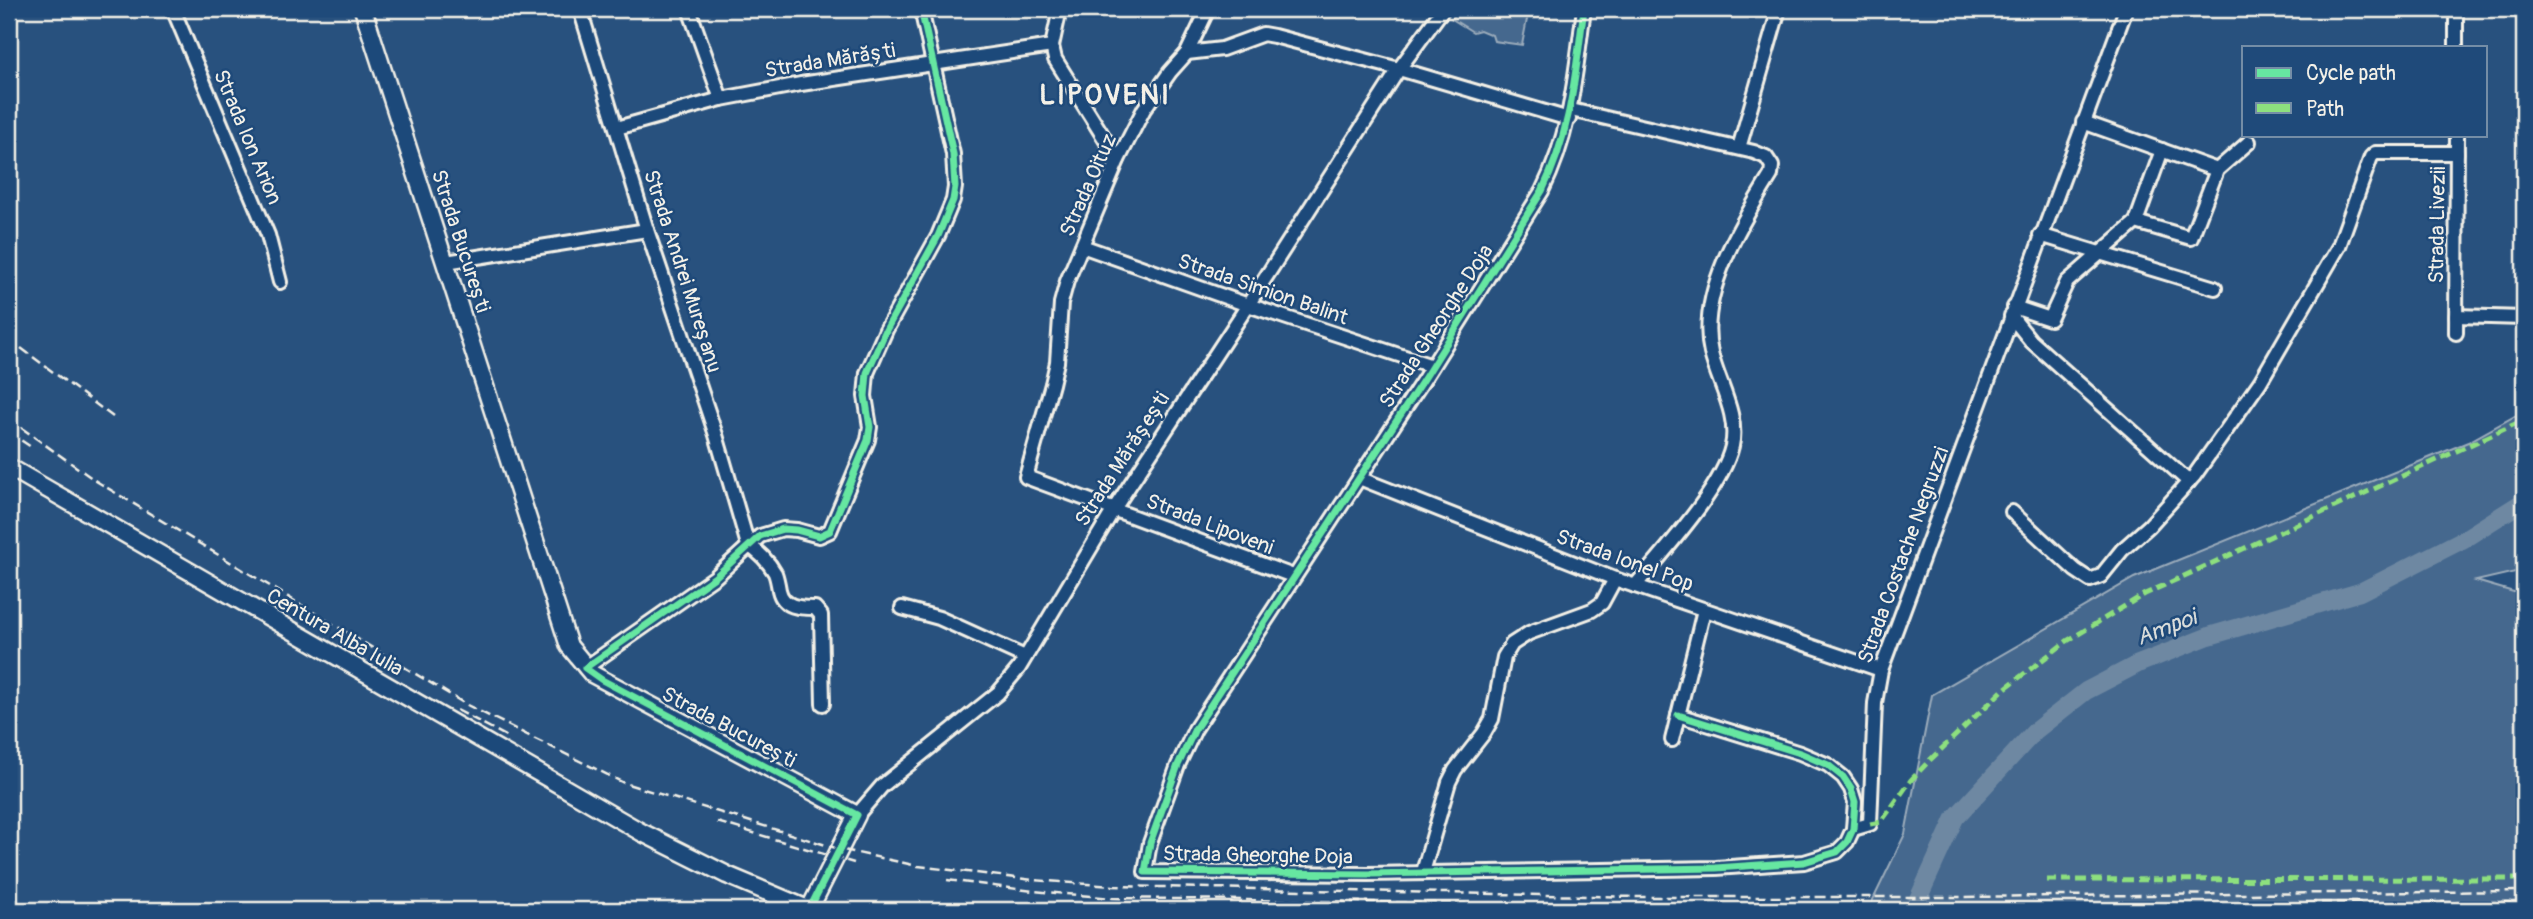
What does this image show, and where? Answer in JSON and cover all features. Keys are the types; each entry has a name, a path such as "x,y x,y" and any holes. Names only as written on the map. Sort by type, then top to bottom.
{"main road":[{"name":"Strada București","path":"363,9 569,646 586,668 602,680 856,816"},
{"name":"Centura Alba Iulia","path":"9,467 724,881 780,910"},
{"name":"Strada Mărășești","path":"810,909 856,816"},
{"name":"Centura Alba Iulia","path":"640,832 727,876 810,909"}],"street":[{"name":"Strada Ion Arion","path":"173,9 268,235 280,282"},
{"name":"Strada Andrei Mureșanu","path":"580,9 647,230 716,435 748,545 760,554 775,572 782,597 787,603 797,608 820,611 823,704"},
{"path":"689,9 721,99"},
{"path":"586,668 715,577 760,536 783,529 819,536 830,531 870,428 866,396 867,373 890,322 938,236 953,200 953,154 921,9"},
{"path":"1060,9 1052,46 1058,65 1118,160"},
{"name":"Strada Oituz","path":"1114,509 1026,477 1055,373 1064,290 1118,160 1144,109 1170,72 1187,54 1208,9"},
{"name":"Strada Mărășești","path":"856,816 882,786 998,693 1025,657 1114,509 1399,69 1443,9"},
{"name":"Strada Gheorghe Doja","path":"1584,9 1570,114 1542,191 1432,366 1185,746 1150,843 1145,872 1368,874 1716,868 1804,862 1824,858 1837,852 1847,842 1853,829"},
{"path":"1739,148 1779,9"},
{"name":"Strada Costache Negruzzi","path":"1853,829 1870,824 1875,703 1881,670 2126,9"},
{"path":"2456,9 2456,46"},
{"path":"1187,54 1222,49 1263,34 1570,114 1739,148 1766,157 1772,166 1771,175 1737,232 1718,283 1709,319 1711,350 1733,423 1731,448 1726,464 1685,526 1634,586"},
{"name":"Strada Mărăști","path":"617,128 721,99 932,63 1052,46"},
{"path":"2083,122 2217,170"},
{"name":"Strada Livezii","path":"2456,333 2457,136"},
{"path":"2136,222 2191,238 2217,170 2249,142"},
{"path":"2012,312 2050,318 2067,282 2136,222 2162,150"},
{"path":"2012,512 2075,570 2090,580 2101,576 2122,550 2149,526 2189,482 2260,382 2339,246 2371,157 2375,153 2458,153"},
{"path":"446,262 647,230"},
{"path":"2040,236 2216,288"},
{"name":"Strada Simion Balint","path":"1082,246 1432,366"},
{"path":"2012,312 2031,341 2189,482"},
{"path":"2456,316 2524,318"},
{"name":"Strada Ionel Pop","path":"1359,478 1634,586 1881,670"},
{"name":"Strada Lipoveni","path":"1114,509 1293,576"},
{"path":"1423,872 1449,782 1492,719 1504,657 1512,644 1529,633 1592,610 1602,603 1615,579"},
{"path":"902,608 939,618 1025,657"},
{"path":"1672,740 1704,610"},
{"path":"1678,715 1800,753 1828,765 1843,777 1851,789 1855,802 1853,829"}],"shaded area":[{"path":"1460,9 1529,9 1522,45 1494,41 1492,35 1480,30 1473,32 1452,19"},
{"path":"2524,411 2524,570 2476,581 2524,595 2524,910 1868,910 1905,834 1932,695 2134,578 2468,442"}],"waterway":[{"name":"Ampoi","path":"1913,910 1955,818 2035,731 2086,691 2138,664 2209,636 2360,592 2464,539 2524,501"}],"railway":[{"path":"9,339 113,417"},
{"path":"9,419 96,481 467,705 624,783 839,849 918,866 1033,880 1113,886 1637,897 1960,897 2524,891"},
{"path":"9,432 31,447"},
{"path":"457,710 506,736"},
{"path":"717,822 854,863"},
{"path":"947,880 1113,898 1492,904"},
{"path":"2276,903 2524,902"},
{"path":"1775,906 2041,906"}],"marked path":[{"path":"1870,824 1881,822 1911,780 2003,690 2067,641 2145,594 2524,420"},
{"path":"2047,880 2524,879"}],"cycle path":[{"path":"811,906 857,815 602,680 585,668 715,577 760,536 783,529 819,536 830,531 868,440 870,427 865,396 867,373 886,330 938,236 953,200 953,154 921,9"},
{"path":"1584,9 1566,124 1542,191 1424,379 1195,729 1178,765 1150,843 1145,872 1368,874 1716,868 1804,862 1837,852 1847,842 1853,829 1855,802 1843,777 1828,765 1800,753 1678,715"}],"district":[{"name":"LIPOVENI","path":"1105,94"}]}
